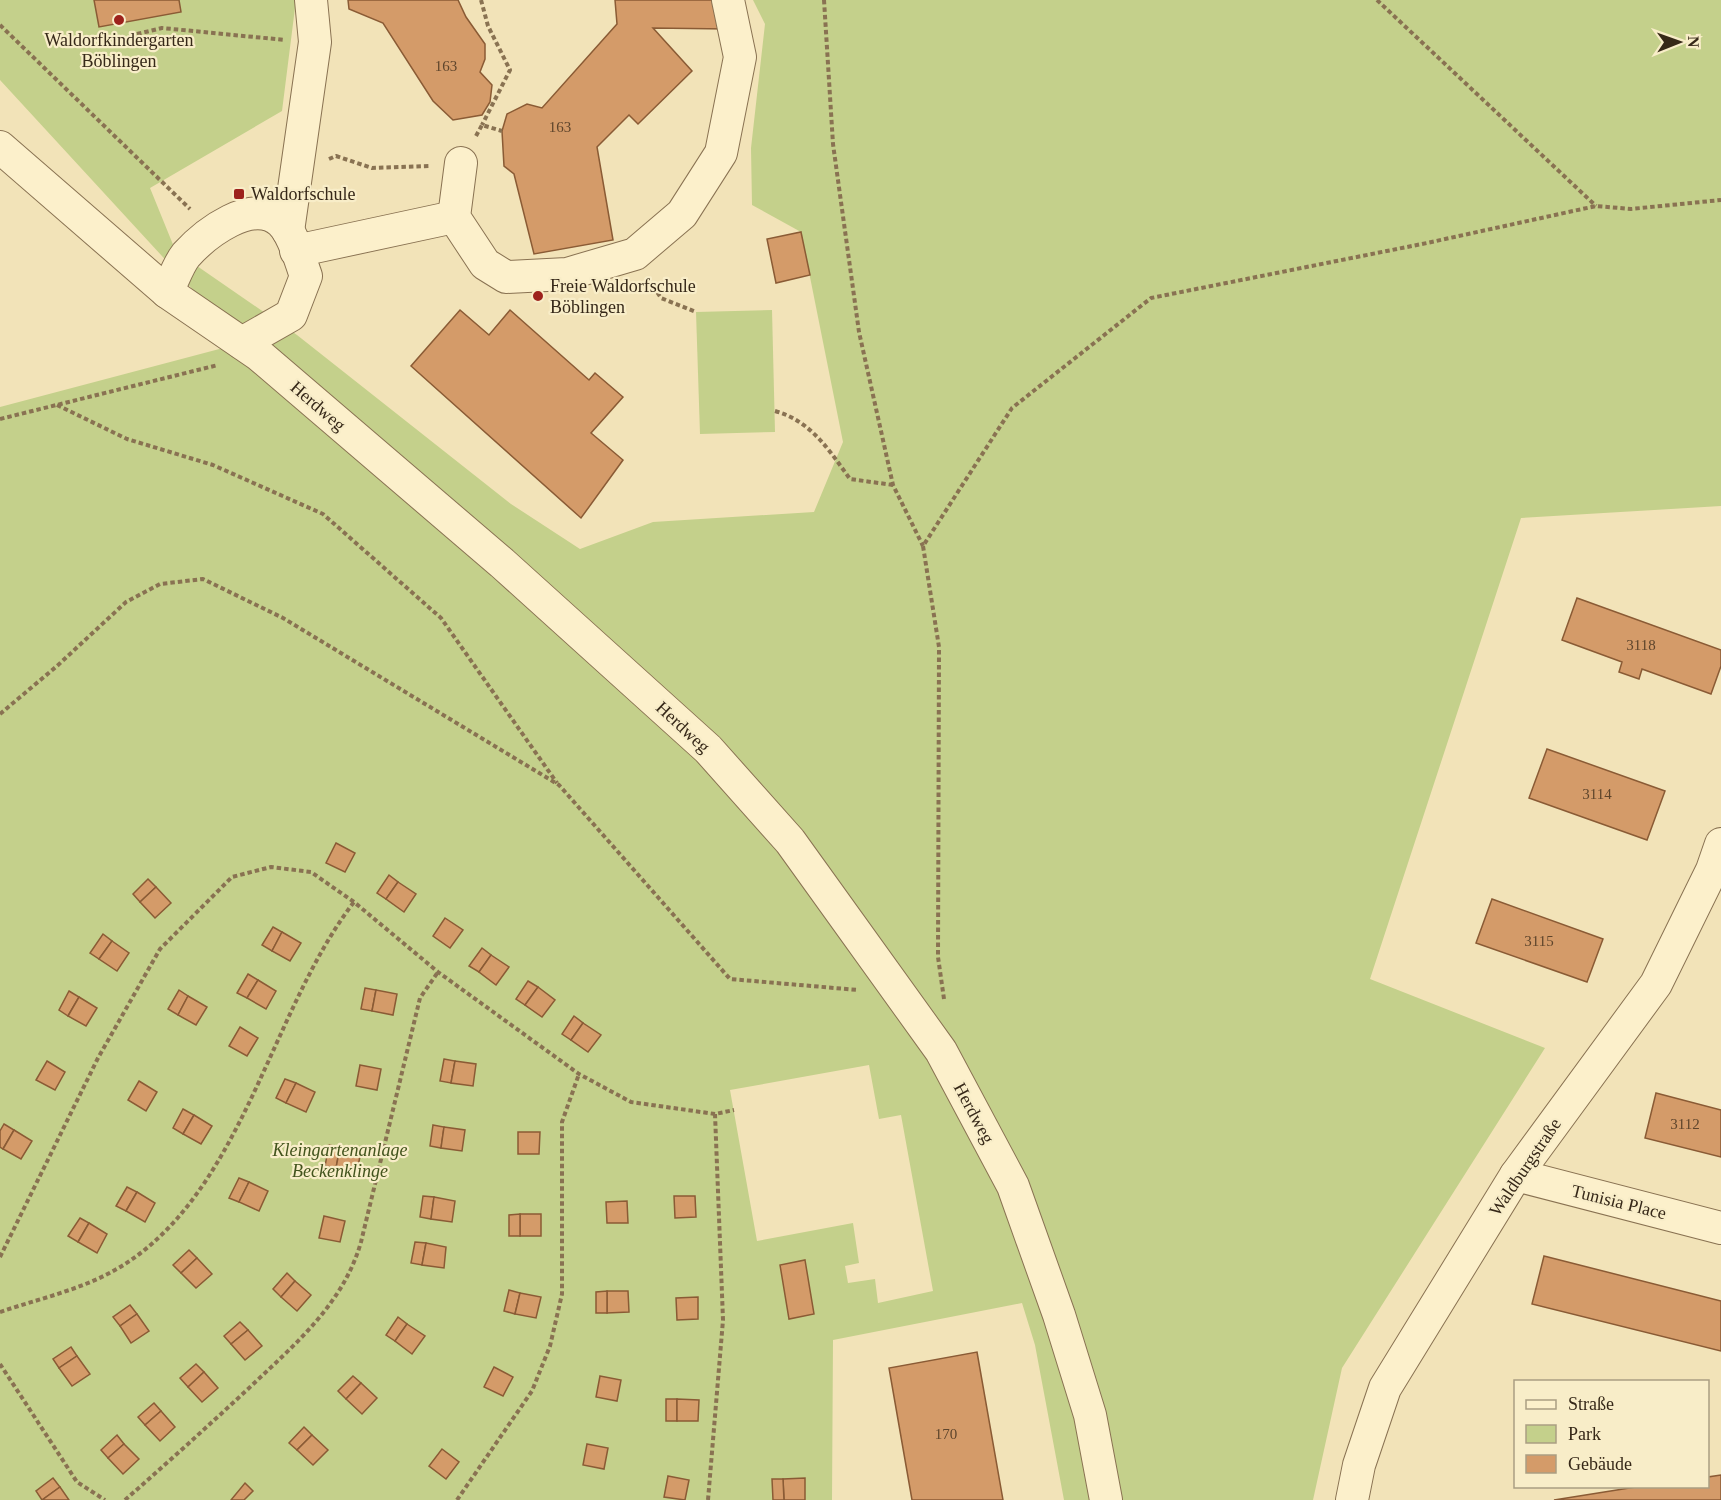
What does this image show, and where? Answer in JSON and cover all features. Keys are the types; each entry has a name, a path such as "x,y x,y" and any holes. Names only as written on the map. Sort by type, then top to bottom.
{"street":[{"path":"292,241 296,168 315,42 311,0"},
{"path":"460,167 454,217 485,264 506,276 567,274 635,254 681,214 721,153 740,57 728,0"},
{"name":"Herdweg","path":"0,147 167,292 250,349 502,563 708,749 790,841 897,986 941,1051 1013,1186 1059,1315 1090,1415 1106,1500"},
{"path":"167,292 184,257 212,231 240,216 262,214 280,221 292,241 306,276 291,315 250,349"},
{"path":"292,241 454,217"},
{"name":"Waldburgstraße","path":"1352,1500 1359,1465 1385,1388 1516,1175 1656,984 1712,870 1721,844"},
{"name":"Tunisia Place","path":"1516,1175 1721,1228"}],"path":[{"path":"481,0 489,26 510,70 482,125"},
{"path":"824,0 833,144 859,332 893,485 923,546 939,647 938,957 945,1006 941,1051"},
{"path":"1377,0 1596,206"},
{"path":"0,25 212,231"},
{"path":"137,34 162,28 315,42"},
{"path":"296,168 310,169 336,156 372,168 421,164 460,167"},
{"path":"923,546 1012,408 1151,298 1427,243 1596,206 1631,209 1721,200"},
{"path":"661,298 696,312"},
{"path":"0,419 57,405 250,349"},
{"path":"57,405 127,438 213,465 323,514 441,618 559,785 730,979 863,991 874,987 897,986"},
{"path":"775,411 794,416 826,446 850,479 893,485"},
{"path":"0,714 57,666 126,602 160,584 203,579 283,618 559,785"},
{"path":"0,1257 98,1058 160,948 232,877 271,867 311,872 354,902 438,972 579,1074 632,1102 715,1114 734,1110"},
{"path":"0,1312 86,1284 116,1270 153,1243 195,1198 212,1173 331,932 354,902"},
{"path":"124,1500 194,1440 302,1338 326,1312 344,1285 354,1266 361,1242 420,998 438,972"},
{"path":"457,1500 532,1391 550,1346 562,1294 562,1122 579,1074"},
{"path":"708,1500 723,1320 715,1114"},
{"path":"0,1364 77,1482 105,1500"}],"green space":[{"name":"Kleingartenanlage Beckenklinge","path":"0,0 296,0 282,111 150,188 174,247 184,257 297,335 511,504 580,549 653,522 814,512 843,442 801,232 752,205 751,148 765,24 753,0 1721,0 1721,506 1521,518 1370,979 1545,1048 1342,1368 1313,1500 1064,1500 1035,1345 1022,1303 833,1340 832,1500 0,1500 0,407 242,343 0,80","holes":["869,1065 879,1119 901,1115 933,1291 878,1303 875,1279 848,1283 845,1266 859,1263 853,1223 757,1241 730,1090"]},
{"path":"772,310 775,432 700,434 696,312"}],"building":[{"name":"Waldorfkindergarten Böblingen","path":"94,0 179,0 181,12 99,27"},
{"path":"348,0 458,0 466,17 485,44 485,59 480,72 492,85 490,102 482,115 453,120 433,101 383,23 349,9"},
{"name":"Freie Waldorfschule Böblingen","path":"615,0 721,0 727,29 653,28 692,71 638,124 629,115 597,147 613,240 534,254 514,174 504,166 502,131 507,114 527,104 542,108 617,24"},
{"path":"801,232 810,275 776,283 767,239"},
{"path":"460,310 489,335 510,310 589,380 595,373 623,397 591,433 623,460 581,518 411,366"},
{"path":"1577,598 1721,650 1721,666 1711,694 1642,669 1639,679 1619,672 1622,662 1562,640"},
{"path":"1547,749 1665,791 1647,840 1529,798"},
{"path":"336,843 355,853 345,872 326,863"},
{"path":"389,875 398,882 386,899 377,893"},
{"path":"148,879 156,887 140,902 133,894"},
{"path":"398,882 416,894 404,912 386,899"},
{"path":"156,887 171,903 155,918 140,902"},
{"path":"1492,899 1603,939 1587,982 1476,943"},
{"path":"445,918 463,930 450,948 433,936"},
{"path":"273,927 282,932 272,951 262,945"},
{"path":"282,932 301,943 290,961 272,951"},
{"path":"103,934 112,941 99,959 90,953"},
{"path":"112,941 129,953 117,971 99,959"},
{"path":"482,948 491,955 479,972 469,966"},
{"path":"491,955 509,967 496,985 479,972"},
{"path":"248,974 258,980 247,998 237,993"},
{"path":"258,980 276,991 266,1009 247,998"},
{"path":"528,981 538,987 525,1005 516,999"},
{"path":"538,987 555,1000 542,1017 525,1005"},
{"path":"365,988 376,990 372,1011 361,1009"},
{"path":"179,990 188,996 178,1015 168,1009"},
{"path":"376,990 397,994 393,1015 372,1011"},
{"path":"69,991 79,997 68,1016 59,1010"},
{"path":"188,996 207,1007 196,1025 178,1015"},
{"path":"79,997 97,1008 86,1026 68,1016"},
{"path":"574,1016 583,1023 571,1040 562,1034"},
{"path":"583,1023 601,1035 588,1052 571,1040"},
{"path":"240,1027 258,1038 247,1056 229,1046"},
{"path":"444,1059 455,1061 451,1083 440,1081"},
{"path":"47,1061 65,1072 55,1090 36,1080"},
{"path":"455,1061 476,1064 473,1086 451,1083"},
{"path":"360,1065 381,1069 377,1090 356,1086"},
{"path":"285,1079 296,1083 286,1103 276,1098"},
{"path":"139,1081 157,1092 146,1111 128,1100"},
{"path":"296,1083 315,1092 306,1112 286,1103"},
{"path":"1656,1093 1721,1110 1721,1157 1645,1138"},
{"path":"183,1109 194,1115 183,1134 173,1128"},
{"path":"194,1115 212,1126 201,1144 183,1134"},
{"path":"4,1124 14,1130 3,1149 0,1147 0,1131"},
{"path":"433,1125 444,1127 441,1148 430,1146"},
{"path":"444,1127 465,1130 462,1151 441,1148"},
{"path":"14,1130 32,1141 21,1159 3,1149"},
{"path":"518,1132 540,1132 539,1154 518,1154"},
{"path":"329,1145 340,1147 336,1168 325,1166"},
{"path":"340,1147 361,1151 357,1172 336,1168"},
{"path":"239,1178 249,1182 239,1202 229,1198"},
{"path":"249,1182 268,1191 259,1211 239,1202"},
{"path":"127,1187 137,1192 126,1211 116,1206"},
{"path":"137,1192 155,1203 145,1222 126,1211"},
{"path":"423,1196 434,1197 431,1219 420,1217"},
{"path":"674,1196 695,1196 696,1217 675,1218"},
{"path":"434,1197 455,1201 452,1222 431,1219"},
{"path":"627,1201 628,1223 607,1223 606,1202"},
{"path":"520,1214 541,1214 541,1236 520,1236"},
{"path":"520,1214 520,1236 509,1236 509,1215"},
{"path":"324,1216 345,1221 340,1242 319,1238"},
{"path":"80,1218 89,1223 78,1242 68,1236"},
{"path":"89,1223 107,1234 97,1253 78,1242"},
{"path":"415,1242 426,1243 422,1265 411,1263"},
{"path":"426,1243 446,1247 444,1268 422,1265"},
{"path":"189,1250 197,1258 181,1273 173,1265"},
{"path":"1544,1256 1721,1301 1721,1351 1532,1304"},
{"path":"197,1258 212,1274 196,1288 181,1273"},
{"path":"805,1260 814,1314 789,1319 780,1265"},
{"path":"287,1273 295,1281 281,1297 273,1289"},
{"path":"295,1281 311,1295 297,1311 281,1297"},
{"path":"509,1290 520,1293 515,1314 504,1311"},
{"path":"607,1291 628,1291 629,1312 607,1313"},
{"path":"607,1291 607,1313 596,1313 596,1292"},
{"path":"520,1293 541,1297 536,1318 515,1314"},
{"path":"698,1297 698,1319 677,1320 676,1298"},
{"path":"130,1305 137,1314 120,1326 113,1317"},
{"path":"137,1314 149,1331 131,1343 120,1326"},
{"path":"398,1317 407,1324 395,1341 386,1335"},
{"path":"240,1322 248,1330 231,1344 224,1336"},
{"path":"407,1324 425,1336 412,1354 395,1341"},
{"path":"248,1330 262,1346 245,1360 231,1344"},
{"path":"71,1347 77,1356 59,1368 53,1359"},
{"path":"977,1352 1003,1500 912,1500 889,1368"},
{"path":"77,1356 90,1374 72,1386 59,1368"},
{"path":"196,1364 204,1372 188,1387 180,1378"},
{"path":"494,1367 513,1377 503,1396 484,1387"},
{"path":"204,1372 218,1388 202,1402 188,1387"},
{"path":"353,1376 361,1383 346,1399 338,1391"},
{"path":"600,1376 621,1380 617,1401 596,1397"},
{"path":"361,1383 377,1398 362,1414 346,1399"},
{"path":"666,1399 677,1399 677,1421 666,1421"},
{"path":"677,1399 699,1400 698,1421 677,1421"},
{"path":"154,1403 161,1411 145,1425 138,1417"},
{"path":"161,1411 175,1427 160,1441 145,1425"},
{"path":"304,1427 312,1435 297,1450 289,1443"},
{"path":"117,1435 124,1444 108,1458 101,1450"},
{"path":"312,1435 328,1450 313,1465 297,1450"},
{"path":"124,1444 139,1459 123,1474 108,1458"},
{"path":"587,1444 608,1448 604,1469 583,1465"},
{"path":"442,1449 459,1462 446,1479 429,1466"},
{"path":"1721,1475 1721,1500 1554,1500 1629,1488 1709,1488 1709,1477"},
{"path":"668,1476 689,1480 685,1500 664,1497"},
{"path":"53,1478 60,1487 42,1500 36,1491"},
{"path":"805,1478 805,1500 784,1500 783,1479"},
{"path":"772,1479 783,1479 784,1500 773,1500"},
{"path":"245,1483 253,1491 244,1500 231,1500"},
{"path":"60,1487 69,1500 42,1500"}],"place":[{"name":"Waldorfkindergarten Böblingen","path":"119,20"},
{"name":"Waldorfschule","path":"239,194"},
{"name":"Freie Waldorfschule Böblingen","path":"538,296"}]}
